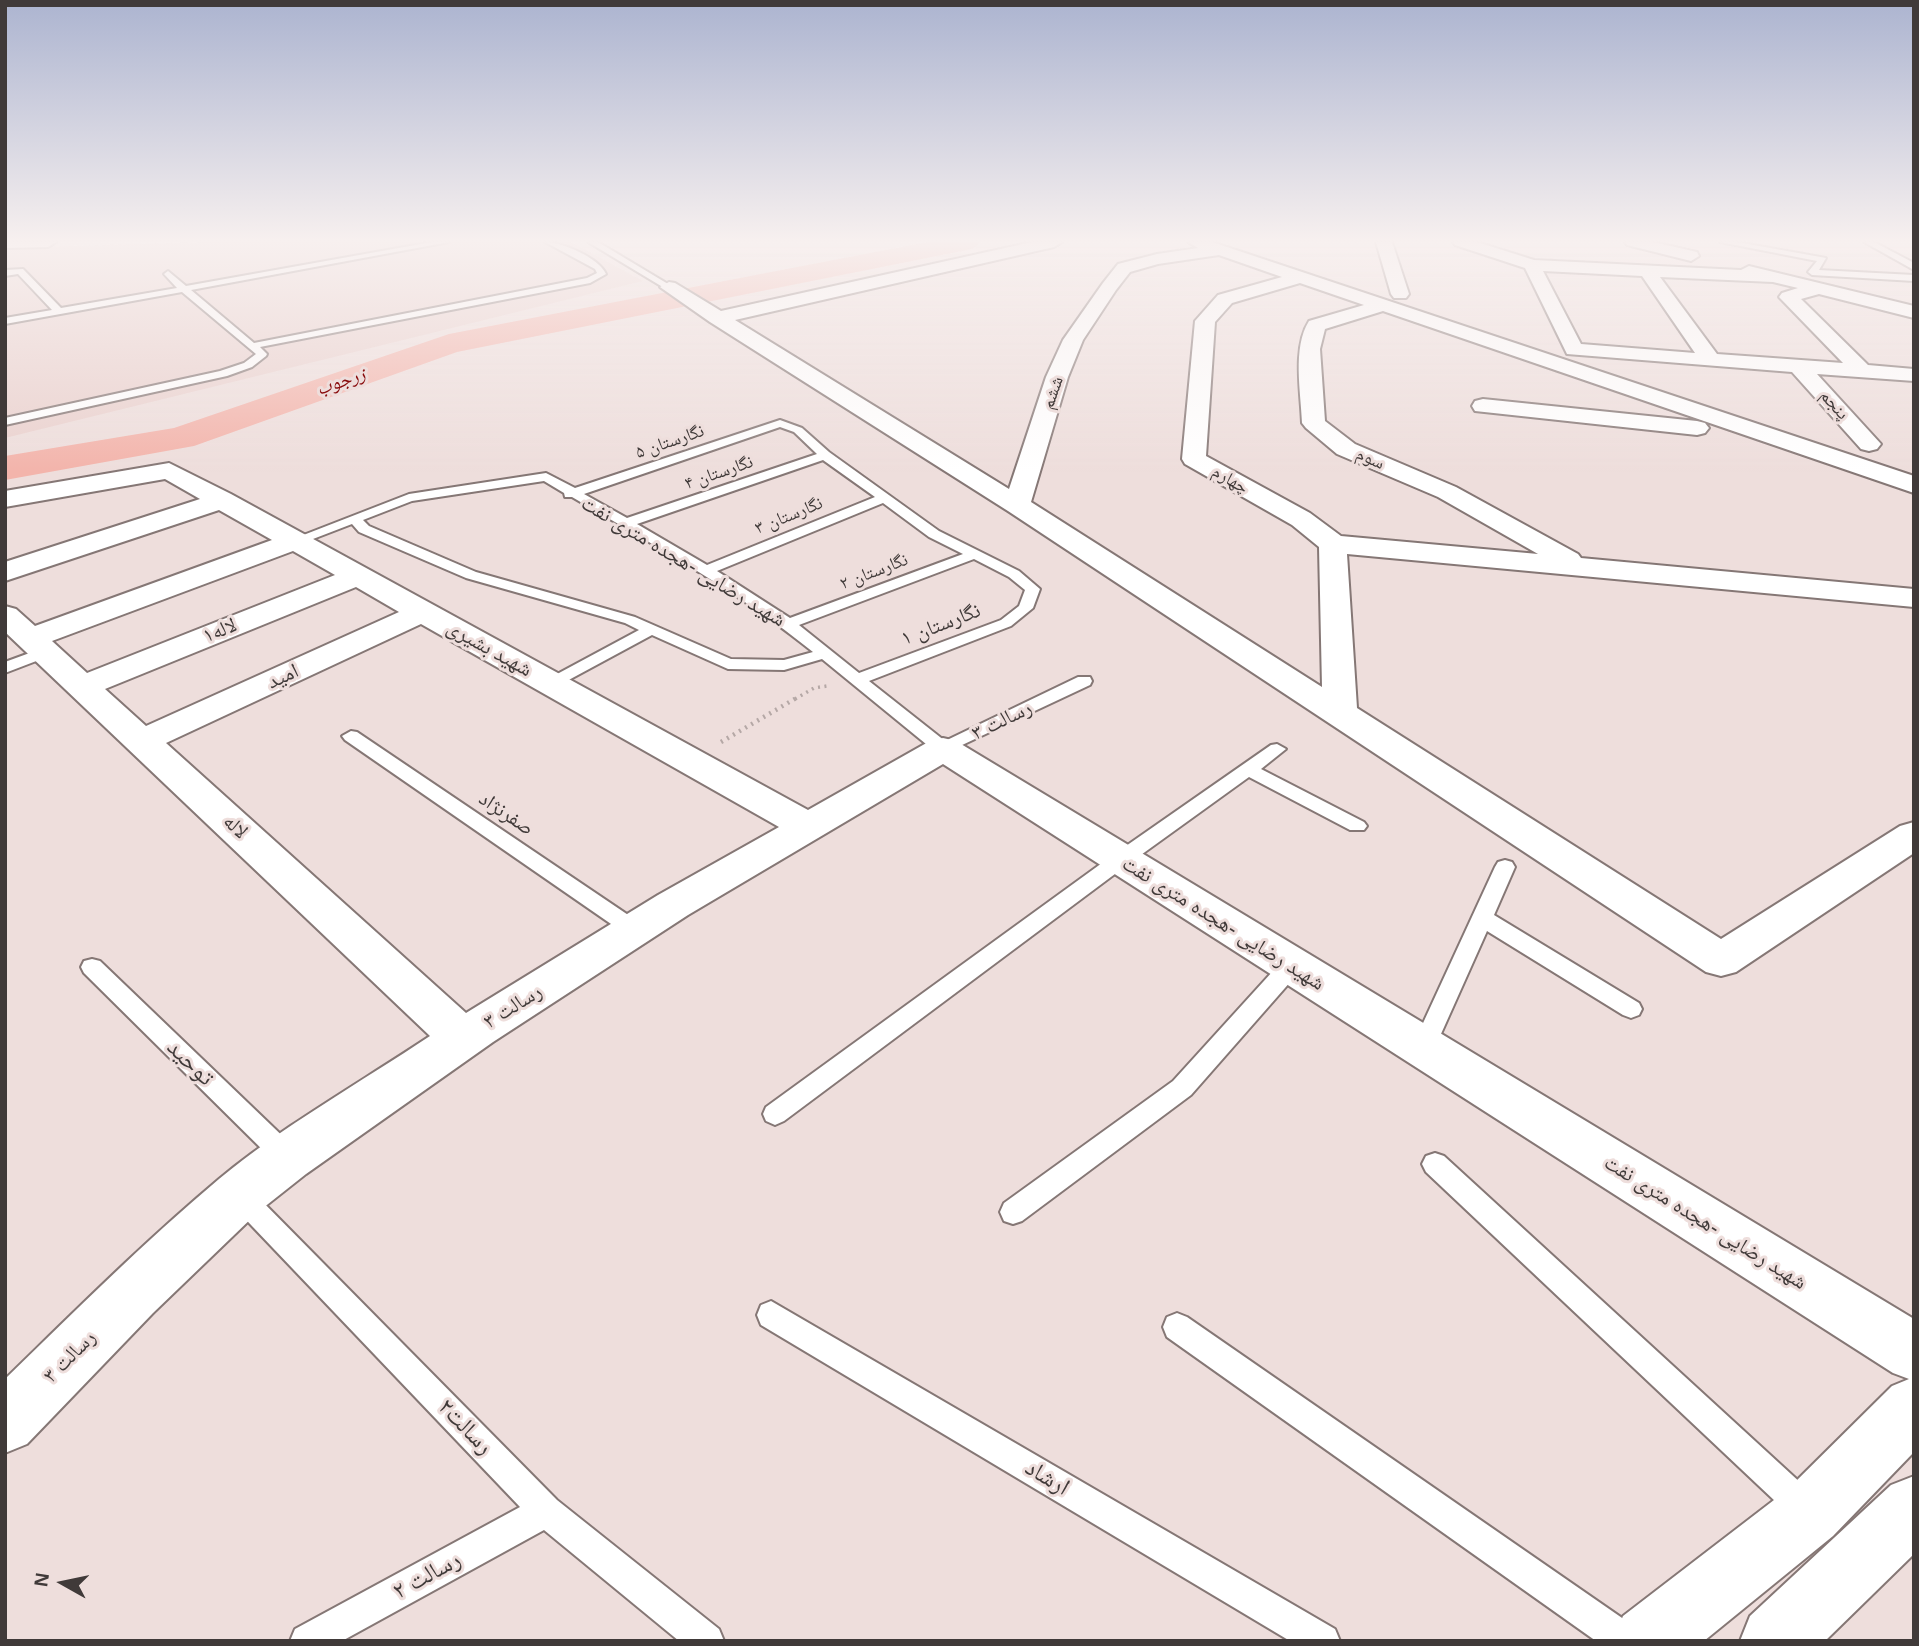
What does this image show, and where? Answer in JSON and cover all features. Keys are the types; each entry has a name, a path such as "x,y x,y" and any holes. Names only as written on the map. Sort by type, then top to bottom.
{"main road":[{"path":"719,319 1017,505 1721,960 1914,835"},
{"name":"ششم","path":"1017,505 1057,377 1073,340 1088,319"},
{"name":"چهارم","path":"1207,319 1194,459 1301,519 1333,544"},
{"name":"سوم","path":"1335,319 1316,325 1310,348 1314,423 1346,449 1447,492 1580,567"},
{"path":"1444,319 1914,485"},
{"path":"1559,319 1574,350 1914,375"},
{"path":"1681,319 1711,360"},
{"path":"1809,319 1863,371"},
{"name":"پنجم","path":"1799,366 1869,444"},
{"path":"1483,406 1765,434"},
{"name":"شهید بشیری","path":"5,499 169,471 809,827"},
{"path":"5,572 222,500"},
{"path":"27,635 295,541"},
{"path":"1340,713 1333,544 1914,598"},
{"name":"لاله۱","path":"83,686 358,576"},
{"name":"امید","path":"142,741 423,612"},
{"name":"لاله","path":"27,635 464,1039"},
{"name":"رسالت ۳","path":"5,1422 239,1195 288,1158 464,1039 673,905 943,749"},
{"name":"شهید رضایی -هجده متری نفت","path":"943,749 1914,1352"},
{"path":"1648,1641 1810,1513 1914,1408"},
{"path":"1775,1641 1914,1508"}],"lane":[{"path":"5,422 223,373 248,365 261,354 219,319"},
{"path":"251,346 391,319"},
{"name":"نگارستان ۵","path":"570,494 780,423 798,430 825,455"},
{"path":"825,455 934,534 973,555"},
{"name":"نگارستان ۴","path":"624,524 825,455"},
{"name":"شهید رضایی -هجده متری نفت","path":"354,519 409,498 546,477 570,494 706,570 788,624 943,749"},
{"name":"نگارستان ۳","path":"706,570 886,497"},
{"path":"295,541 354,519 364,529 471,575 630,620 728,664 783,665 824,654"},
{"name":"نگارستان ۱","path":"856,680 1006,623 1025,610 1033,589 1014,573 973,555"},
{"name":"نگارستان ۲","path":"788,624 973,555"},
{"path":"552,684 650,630"},
{"path":"5,668 27,635"},
{"name":"رسالت ۳","path":"943,749 1084,681"},
{"name":"صفرنژاد","path":"351,736 635,930"},
{"path":"775,1114 1120,860 1277,749"},
{"path":"1248,769 1357,826"},
{"path":"1423,1048 1484,919 1505,867"},
{"path":"1484,919 1631,1009"},
{"path":"1013,1212 1182,1088 1292,966"},
{"name":"توحید","path":"92,967 288,1158"},
{"path":"1436,1164 1810,1513"},
{"name":"رسالت۲","path":"239,1195 546,1511 707,1641"},
{"name":"ارشاد","path":"771,1315 1323,1641"},
{"path":"1177,1327 1626,1641"},
{"name":"رسالت ۲","path":"307,1641 546,1511"}],"path":[{"path":"690,761 752,722 814,688 856,680"}],"shaded area":[{"path":"5,319 489,319 5,438"}],"waterway":[{"name":"زرجوب","path":"5,468 181,438 449,344 577,319"}]}
